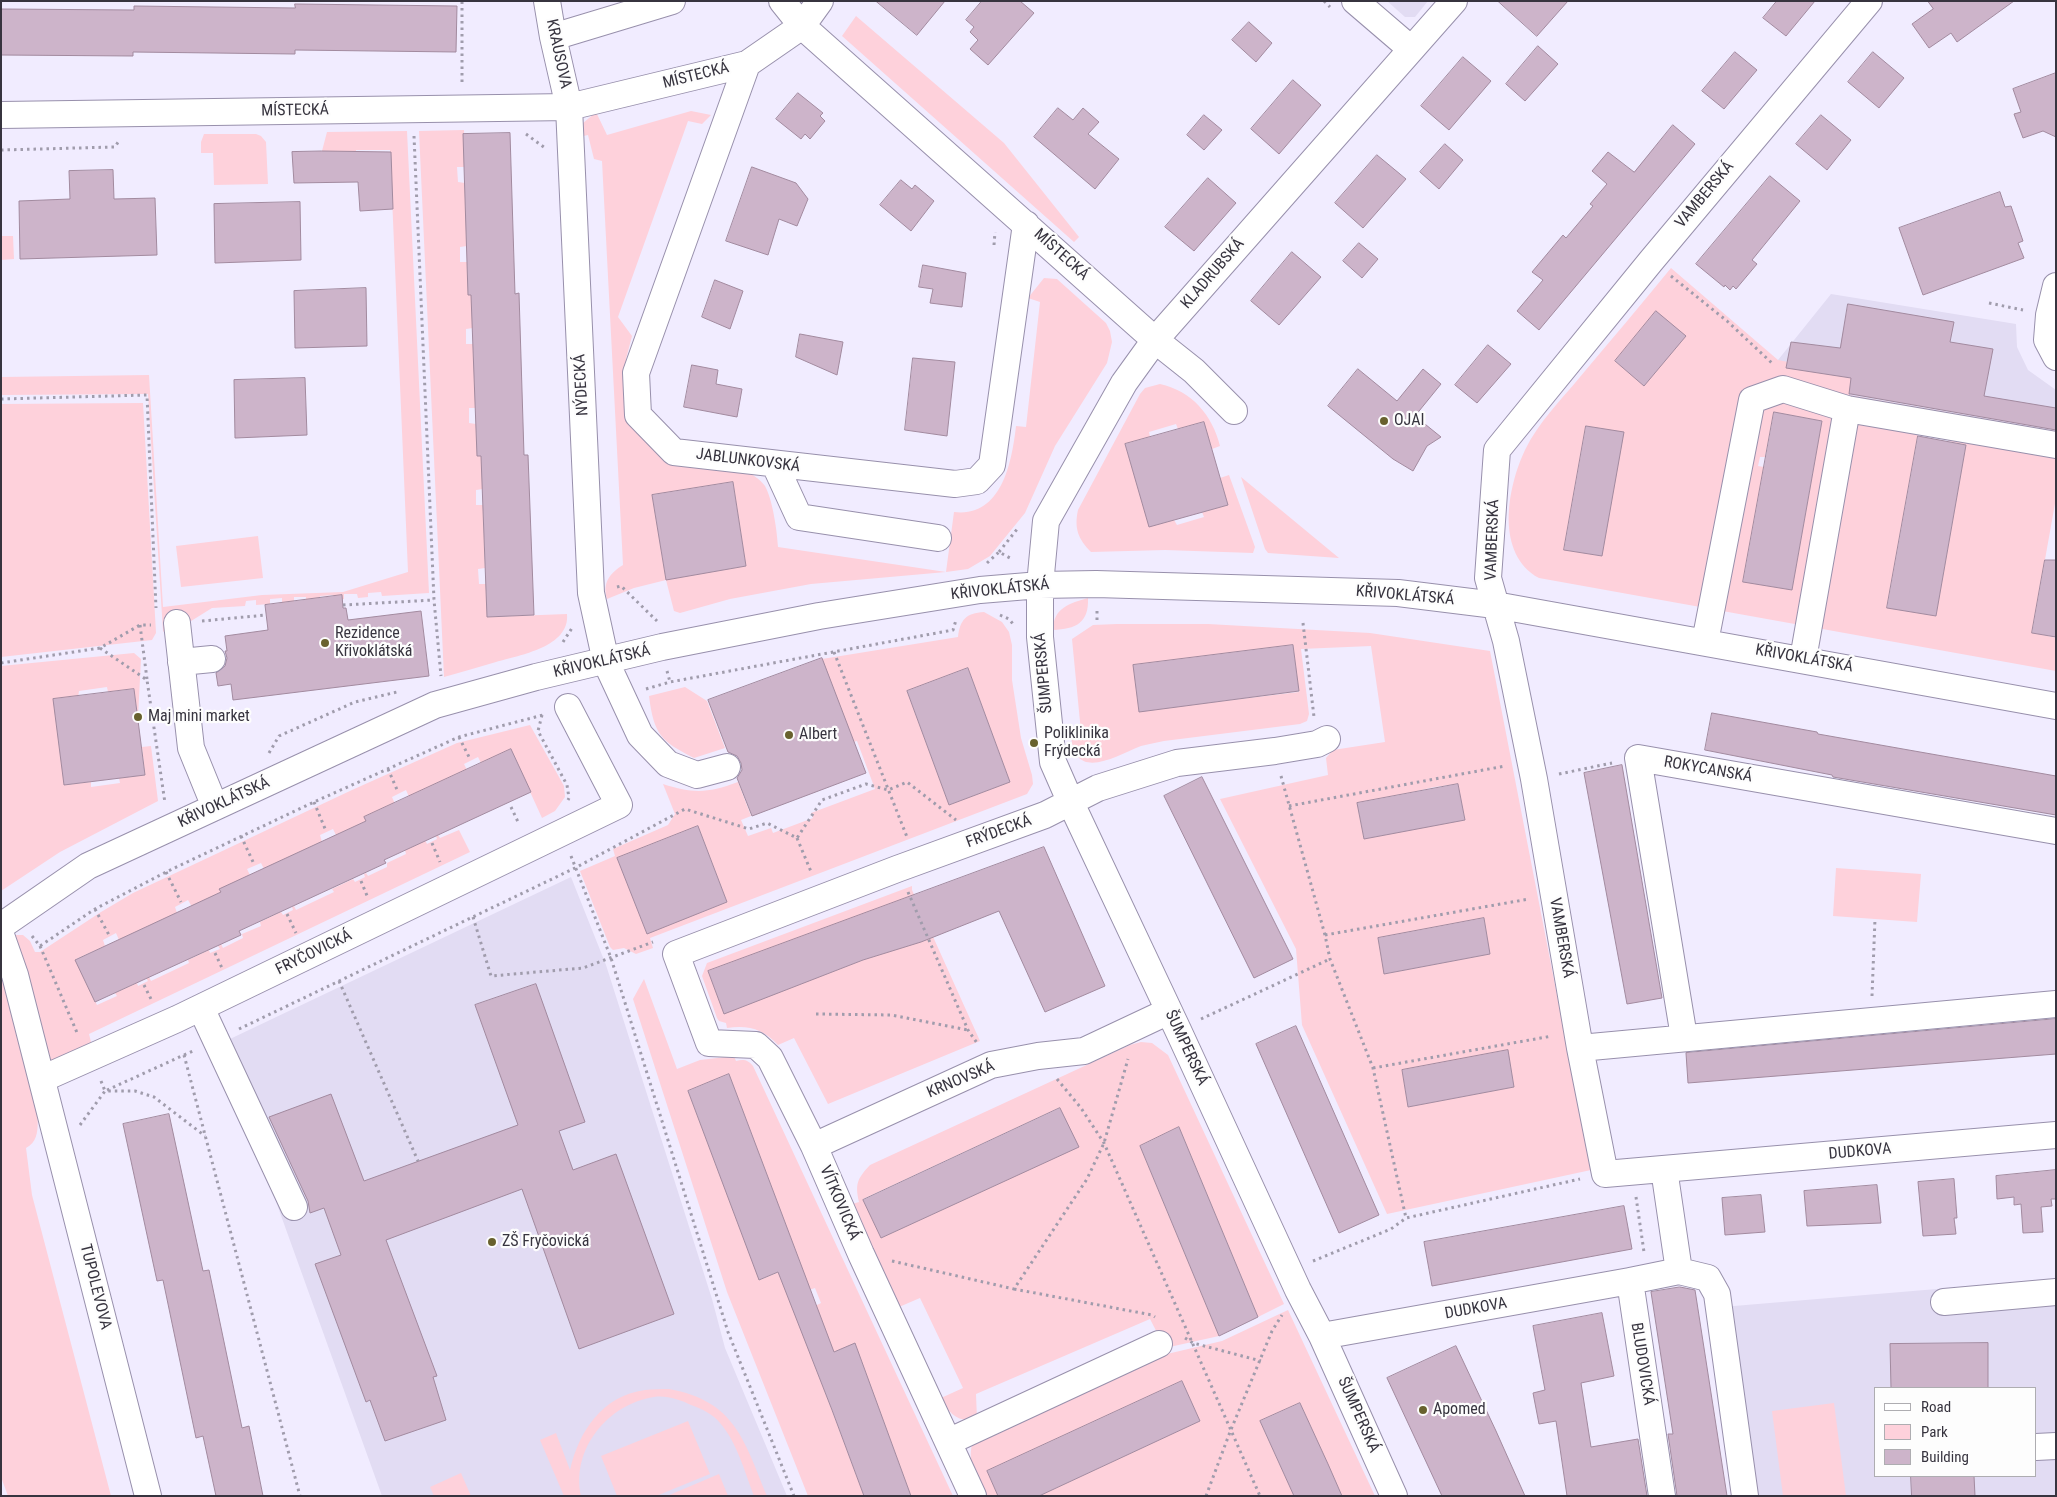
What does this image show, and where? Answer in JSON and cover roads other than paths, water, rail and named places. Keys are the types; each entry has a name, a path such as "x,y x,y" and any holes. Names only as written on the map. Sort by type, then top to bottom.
{"street":[{"name":"KRAUSOVA","path":"547,1 569,107"},
{"path":"553,37 672,1"},
{"path":"782,1 802,26 820,1"},
{"path":"1355,1 1411,49"},
{"name":"KLADRUBSKÁ","path":"1040,585 1046,521 1124,383 1155,340 1454,1"},
{"name":"VAMBERSKÁ","path":"1664,1169 1605,1174 1579,1040 1532,770 1506,641 1488,578 1497,450 1651,261 1869,1"},
{"name":"MÍSTECKÁ","path":"1,115 569,107 748,64 802,26 1155,340 1194,371 1234,411"},
{"name":"JABLUNKOVSKÁ","path":"748,64 636,373 638,415 674,452 955,484 977,481 992,465 1026,224"},
{"name":"NÝDECKÁ","path":"569,107 591,593 606,662"},
{"path":"2056,286 2049,315 2047,340 2056,357"},
{"path":"1705,642 1752,400 1783,388 1848,409 2056,445"},
{"path":"1803,659 1848,409"},
{"path":"775,464 799,517 938,538"},
{"name":"KŘIVOKLÁTSKÁ","path":"1,926 88,866 210,796 435,705 536,677 662,648 819,616 980,590 1040,585 1096,584 1398,593 1495,605 2056,706"},
{"name":"ŠUMPERSKÁ","path":"1040,585 1040,637 1053,762 1322,1336 1394,1496"},
{"path":"167,624 181,662 191,748 210,796"},
{"path":"181,662 212,659"},
{"path":"606,662 640,735 668,764 697,775 727,766"},
{"name":"FRYČOVICKÁ","path":"42,1079 201,1008 619,806 568,707"},
{"name":"FRÝDECKÁ","path":"676,954 897,869 1045,815 1098,788 1178,762 1275,751 1322,741"},
{"name":"ROKYCANSKÁ","path":"1684,1037 1638,758 2056,831"},
{"path":"1,935 15,974 42,1079"},
{"name":"VÍTKOVICKÁ","path":"676,954 709,1043 756,1045 770,1058 814,1146 861,1254 973,1496"},
{"path":"1579,1040 1684,1037 2056,1004"},
{"path":"201,1008 294,1207"},
{"name":"KRNOVSKÁ","path":"814,1146 990,1065 1038,1056 1084,1051 1174,1021"},
{"name":"TUPOLEVOVA","path":"42,1079 148,1496"},
{"name":"DUDKOVA","path":"1664,1169 2056,1135"},
{"path":"1664,1169 1679,1271"},
{"path":"1639,1279 1679,1271 1708,1278 1717,1294 1745,1496"},
{"name":"DUDKOVA","path":"1322,1336 1639,1279"},
{"name":"BLUDOVICKÁ","path":"1639,1279 1662,1496"},
{"path":"1944,1302 2056,1292"},
{"path":"948,1442 1160,1332"},
{"path":"2037,1447 2056,1446"}],"place":[{"name":"OJAI","path":"1384,421"},
{"name":"Rezidence Křivoklátská","path":"325,643"},
{"name":"Maj mini market","path":"138,717"},
{"name":"Albert","path":"789,735"},
{"name":"Poliklinika Frýdecká","path":"1034,743"},
{"name":"ZŠ Fryčovická","path":"492,1242"},
{"name":"Apomed","path":"1423,1410"}]}
